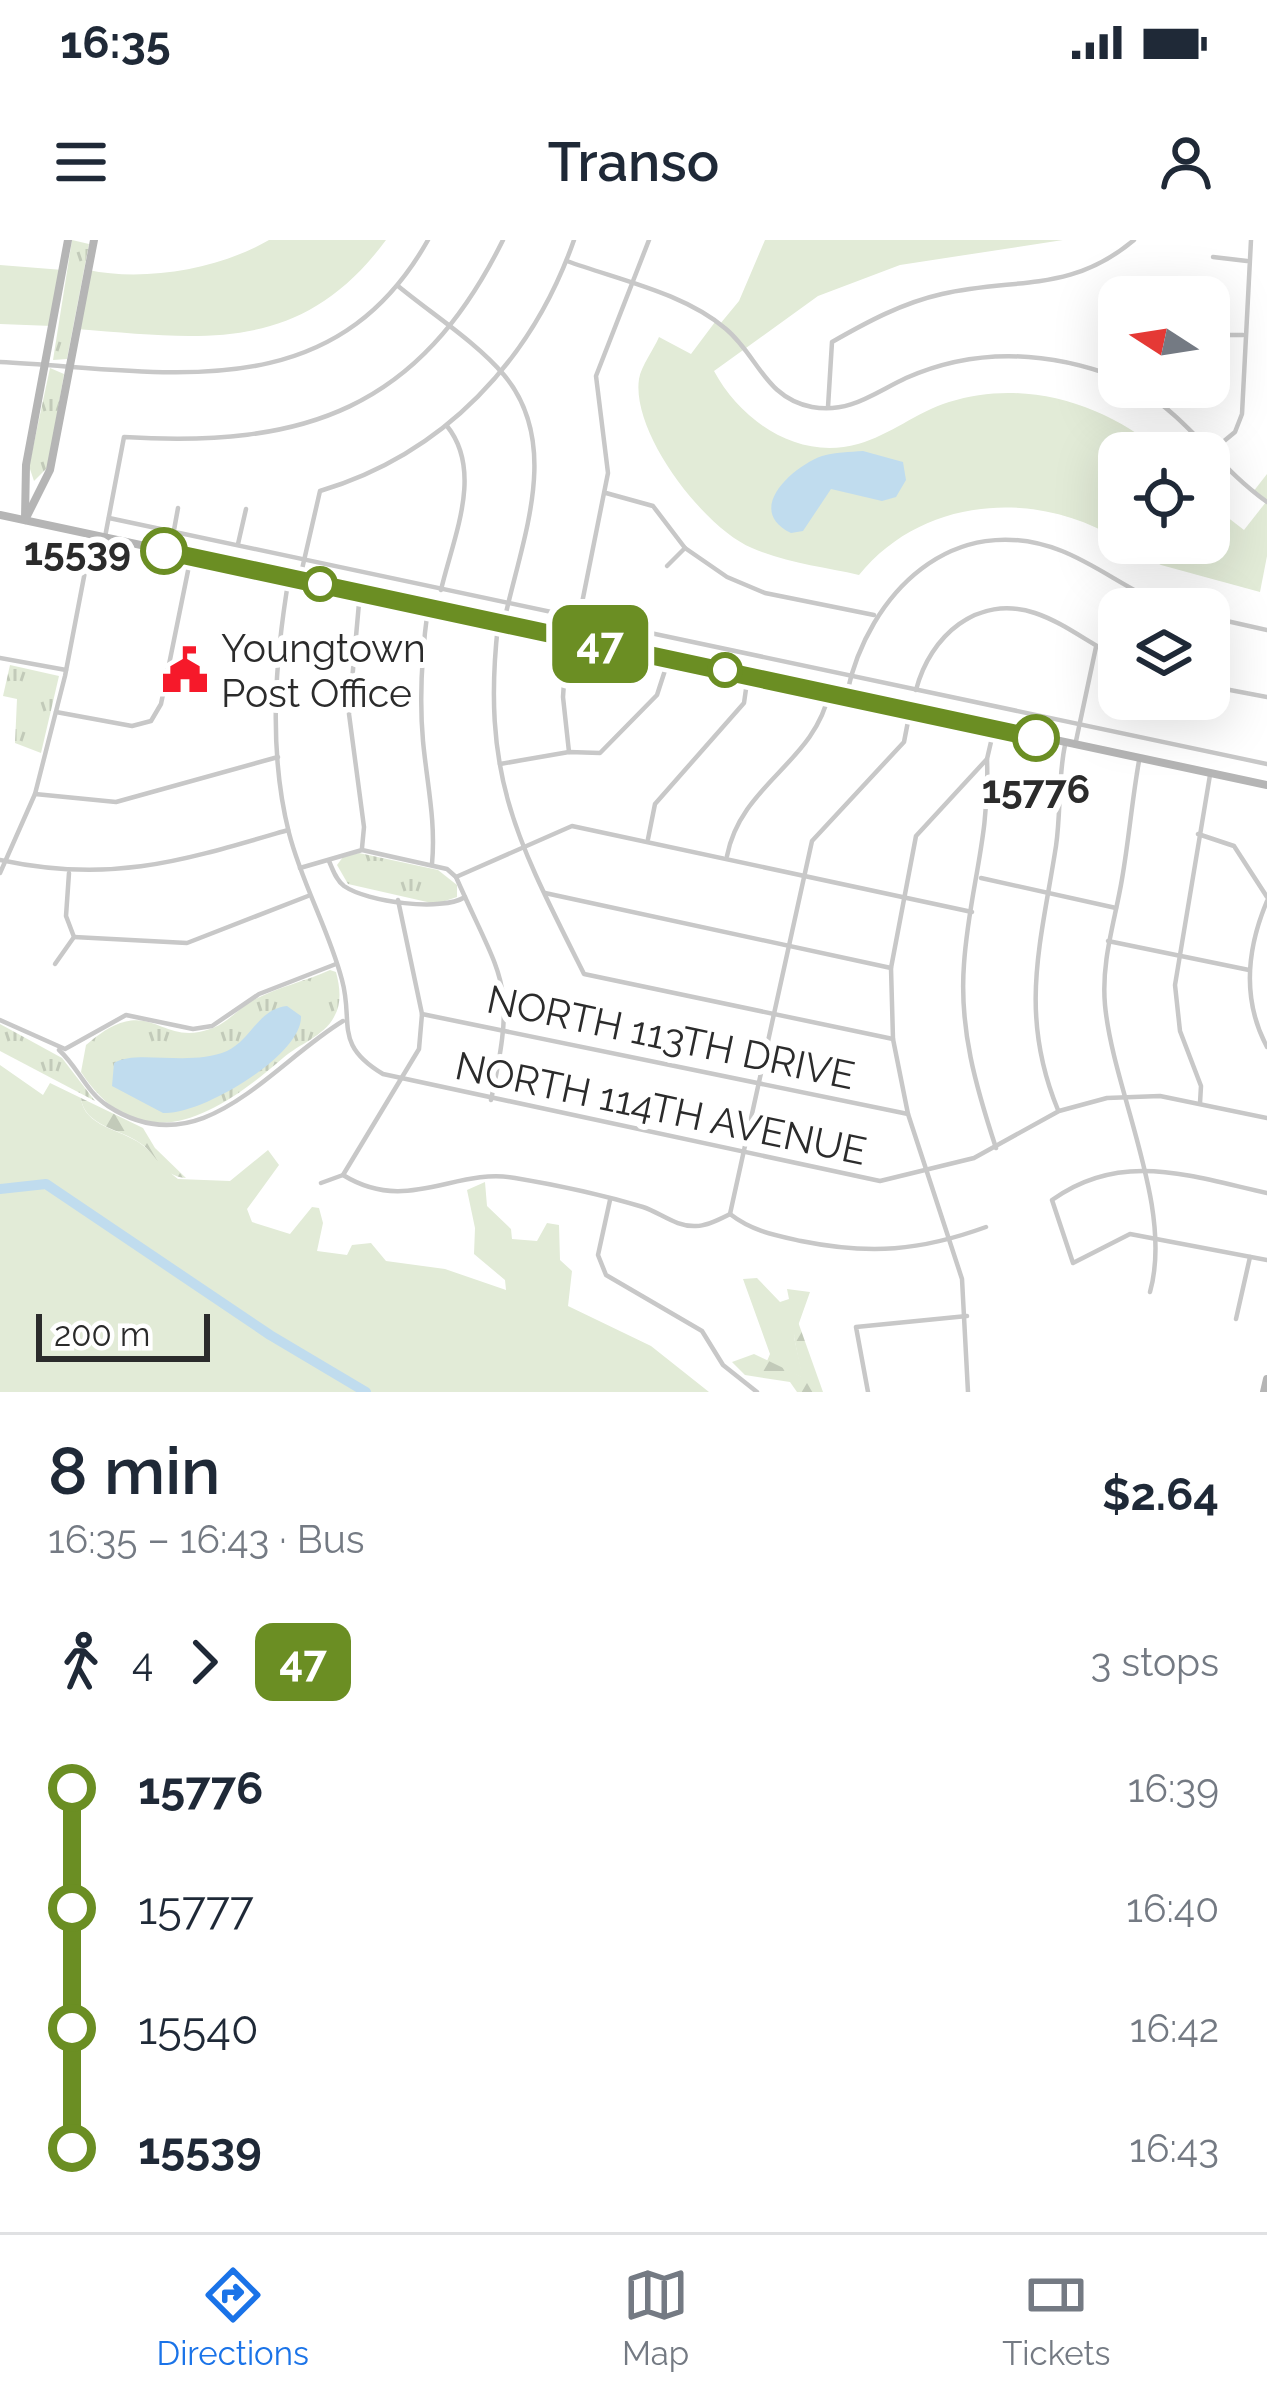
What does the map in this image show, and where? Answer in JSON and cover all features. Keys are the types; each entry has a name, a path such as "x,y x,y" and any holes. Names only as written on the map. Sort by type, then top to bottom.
{"street":[{"path":"26,520 26,465 68,240"},
{"path":"26,520 50,470 94,240"},
{"path":"0,362 233,373 273,365 332,341 398,286 428,240"},
{"path":"104,538 124,436 247,438 340,413 388,384 448,328 503,240"},
{"path":"0,1020 54,1047 111,1108 145,1125 172,1128 206,1117 254,1091 283,1062 343,1021 344,989 288,830 278,757 278,641 294,578 304,559 320,491 368,474 447,426 502,372 544,313 574,240"},
{"path":"568,752 563,697 571,638 579,620 605,494 608,454 596,376 649,240"},
{"path":"828,409 832,342 868,321 945,293 1019,287 1075,274 1103,263 1134,240"},
{"path":"1230,436 1242,414 1251,240"},
{"path":"1213,257 1247,261"},
{"path":"567,261 696,308 730,332 769,386 795,402 828,409 854,405 907,378 975,358 1058,358 1098,371"},
{"path":"1075,274 1081,288"},
{"path":"398,286 502,372 521,399 536,447 534,482 493,679 499,764 521,846 584,974 893,1039"},
{"path":"1230,334 1243,334"},
{"path":"1168,408 1195,432"},
{"path":"441,590 467,466 461,443 447,426"},
{"path":"1230,468 1267,502"},
{"path":"605,494 652,506 686,548 727,577 765,593 874,615"},
{"path":"174,530 178,508"},
{"path":"238,544 246,508"},
{"path":"0,515 1267,785"},
{"path":"109,518 1267,764"},
{"path":"0,873 34,794 66,670 92,535"},
{"path":"846,697 874,615 919,569 959,550 1003,541 1060,550 1135,588"},
{"path":"667,566 686,548"},
{"path":"56,712 132,727 151,721 161,704 191,556"},
{"path":"360,592 349,714 364,827 362,850"},
{"path":"428,606 422,686 423,739 434,808 432,864"},
{"path":"916,690 928,655 946,632 989,611 1035,613 1096,647 1070,746 1034,1001 1042,1062 1058,1111"},
{"path":"1230,622 1267,630"},
{"path":"0,658 66,670"},
{"path":"499,764 568,752 588,755 610,746 657,695 669,658"},
{"path":"647,841 655,804 744,703 748,675"},
{"path":"1230,690 1267,698"},
{"path":"726,858 734,823 817,730 830,693"},
{"path":"730,1214 812,841 904,742 910,710"},
{"path":"994,729 987,759 989,816 972,912 963,1012 969,1058 996,1148"},
{"path":"34,794 116,802 278,757"},
{"path":"968,1392 967,1316 950,1240 908,1114 893,1039 891,968 916,836 987,759"},
{"path":"1139,760 1108,941 1107,1020 1129,1095 1154,1236 1158,1266 1150,1292"},
{"path":"1200,1104 1202,1086 1177,1015 1179,956 1210,775"},
{"path":"456,877 572,826 972,912"},
{"path":"2,860 69,873 157,868 288,830"},
{"path":"1198,834 1234,846 1267,899 1249,970 1251,1015 1267,1047"},
{"path":"300,868 362,850 432,864 456,877 503,974 506,1028 491,1100"},
{"path":"328,861 346,887 441,908 465,897"},
{"path":"69,873 66,916 74,938"},
{"path":"980,878 1116,908"},
{"path":"543,892 891,968"},
{"path":"74,938 187,943 308,896"},
{"path":"321,1183 343,1175 419,1049 422,1014 398,900"},
{"path":"55,964 74,938"},
{"path":"1108,941 1249,970"},
{"path":"54,1047 73,1049 126,1015 193,1029 212,1026 259,994 336,964"},
{"name":"NORTH 113TH DRIVE","path":"422,1014 908,1114"},
{"name":"NORTH 114TH AVENUE","path":"343,1021 369,1066 403,1082 869,1180 928,1170 996,1148 1058,1111 1129,1095 1267,1118"},
{"path":"1267,1193 1142,1168 1076,1183 1052,1200 1073,1263 1114,1238 1154,1236 1267,1260"},
{"path":"343,1175 356,1184 420,1193 484,1175 512,1177 700,1227 730,1214"},
{"path":"610,1200 598,1255 606,1274 702,1331 723,1365 757,1392"},
{"path":"730,1214 760,1232 855,1252 905,1251 986,1227"},
{"path":"1236,1319 1250,1256"},
{"path":"868,1392 856,1327 967,1316"},
{"path":"702,1331 709,1321"},
{"path":"1264,1392 1267,1379"}],"green space":[{"path":"72,240 89,244 67,359 53,360"},
{"path":"269,240 386,240 354,277 320,304 284,321 208,336 77,329 88,270 133,274 181,270 228,259"},
{"path":"765,240 1063,240 900,265 818,296 714,371 756,421 793,442 814,447 858,444 937,406 978,395 1035,395 1090,409 1134,432 1098,432 1098,530 1053,513 982,509 915,529 859,575 765,553 733,537 693,500 659,451 640,401 639,379 659,337 691,354 715,322 720,324 739,301"},
{"path":"0,265 63,270 52,326 0,324"},
{"path":"50,368 64,374 48,467 34,481 29,466"},
{"path":"1267,474 1267,556 1260,592 1159,564 1230,564 1230,519 1244,530 1266,502 1253,492"},
{"path":"10,665 59,676 41,753 15,743 17,699 3,696"},
{"path":"359,853 438,870 457,885 457,897 436,904 348,884 337,865 343,857"},
{"path":"330,970 336,972 340,995 330,1024 208,1111 155,1123 130,1117 105,1100 81,1072 86,1045 125,1022 140,1020 178,1032 210,1029 259,997"},
{"path":"0,1024 62,1058 95,1101 0,1051"},
{"path":"0,1065 43,1095 50,1083 81,1098 96,1121 141,1144 178,1179 230,1181 268,1150 279,1165 247,1209 252,1222 290,1234 312,1207 319,1208 323,1223 317,1251 347,1255 352,1245 371,1243 386,1261 445,1269 506,1290 505,1280 474,1254 475,1228 467,1190 485,1182 487,1206 511,1229 512,1239 537,1241 547,1223 559,1225 560,1260 572,1271 568,1306 651,1346 709,1392 0,1392"},
{"path":"81,1098 143,1128 155,1148 186,1178 165,1169 140,1143 96,1121"},
{"path":"757,1278 780,1302 789,1299 787,1289 810,1292 794,1337 803,1378 767,1361 770,1354 743,1279"},
{"path":"797,1319 823,1392 797,1392 790,1382 745,1375 732,1362 754,1354 802,1377 794,1337"}],"water":[{"path":"863,451 903,462 906,480 896,497 882,501 831,489 803,531 791,533 778,524 772,501 798,469 822,456"},
{"path":"287,1006 301,1016 285,1048 247,1080 200,1105 163,1113 112,1086 114,1063 135,1057 212,1056 243,1039 269,1013"}],"waterway":[{"path":"0,1189 46,1184 270,1335 366,1392"}],"bus line":[{"name":"47","path":"164,551 1036,738"}],"place":[{"name":"15539","path":"164,551"},
{"name":"Youngtown Post Office","path":"185,670"},
{"name":"15776","path":"1036,738"}]}
